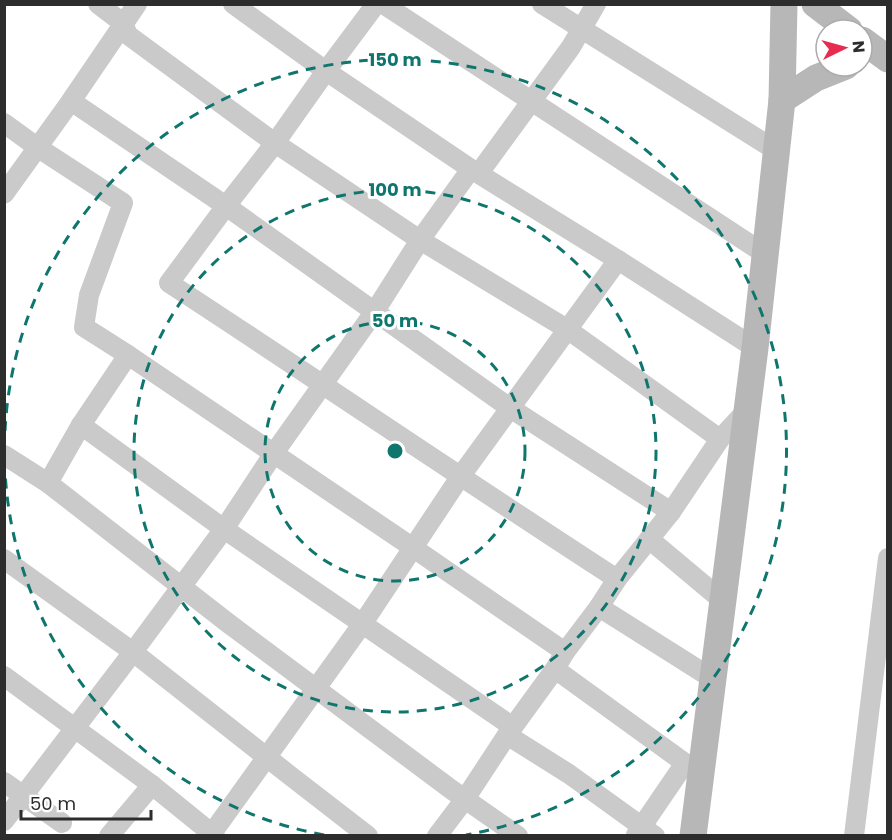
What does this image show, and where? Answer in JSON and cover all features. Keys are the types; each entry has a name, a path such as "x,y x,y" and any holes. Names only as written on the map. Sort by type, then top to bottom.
{"street":[{"path":"98,4 123,23 128,35 275,143 420,240 567,329 720,439"},
{"path":"4,194 137,4"},
{"path":"233,4 326,71 475,171 755,348"},
{"path":"376,4 169,283 617,579"},
{"path":"383,4 765,254"},
{"path":"542,4 777,151"},
{"path":"4,821 134,652 224,529 274,453 375,311 420,240 531,101 571,47 597,4"},
{"path":"693,836 693,767 713,679 755,348 783,100 784,4"},
{"path":"815,4 839,18"},
{"path":"874,49 888,59"},
{"path":"783,100 816,78"},
{"path":"71,101 226,206 510,408 671,512"},
{"path":"4,123 123,203 89,295 84,327 412,547 560,660 693,767"},
{"path":"4,676 152,784 212,835 363,623 460,477 618,260"},
{"path":"48,483 81,425 128,356"},
{"path":"437,836 617,579 671,512 720,439 747,410"},
{"path":"81,425 224,529 363,623 644,832 693,767"},
{"path":"4,455 48,483 181,587 518,836"},
{"path":"649,539 723,601"},
{"path":"854,836 883,642 888,558"},
{"path":"4,559 134,652 368,836"},
{"path":"599,607 713,679"},
{"path":"4,782 62,823"},
{"path":"109,836 152,784"}]}
